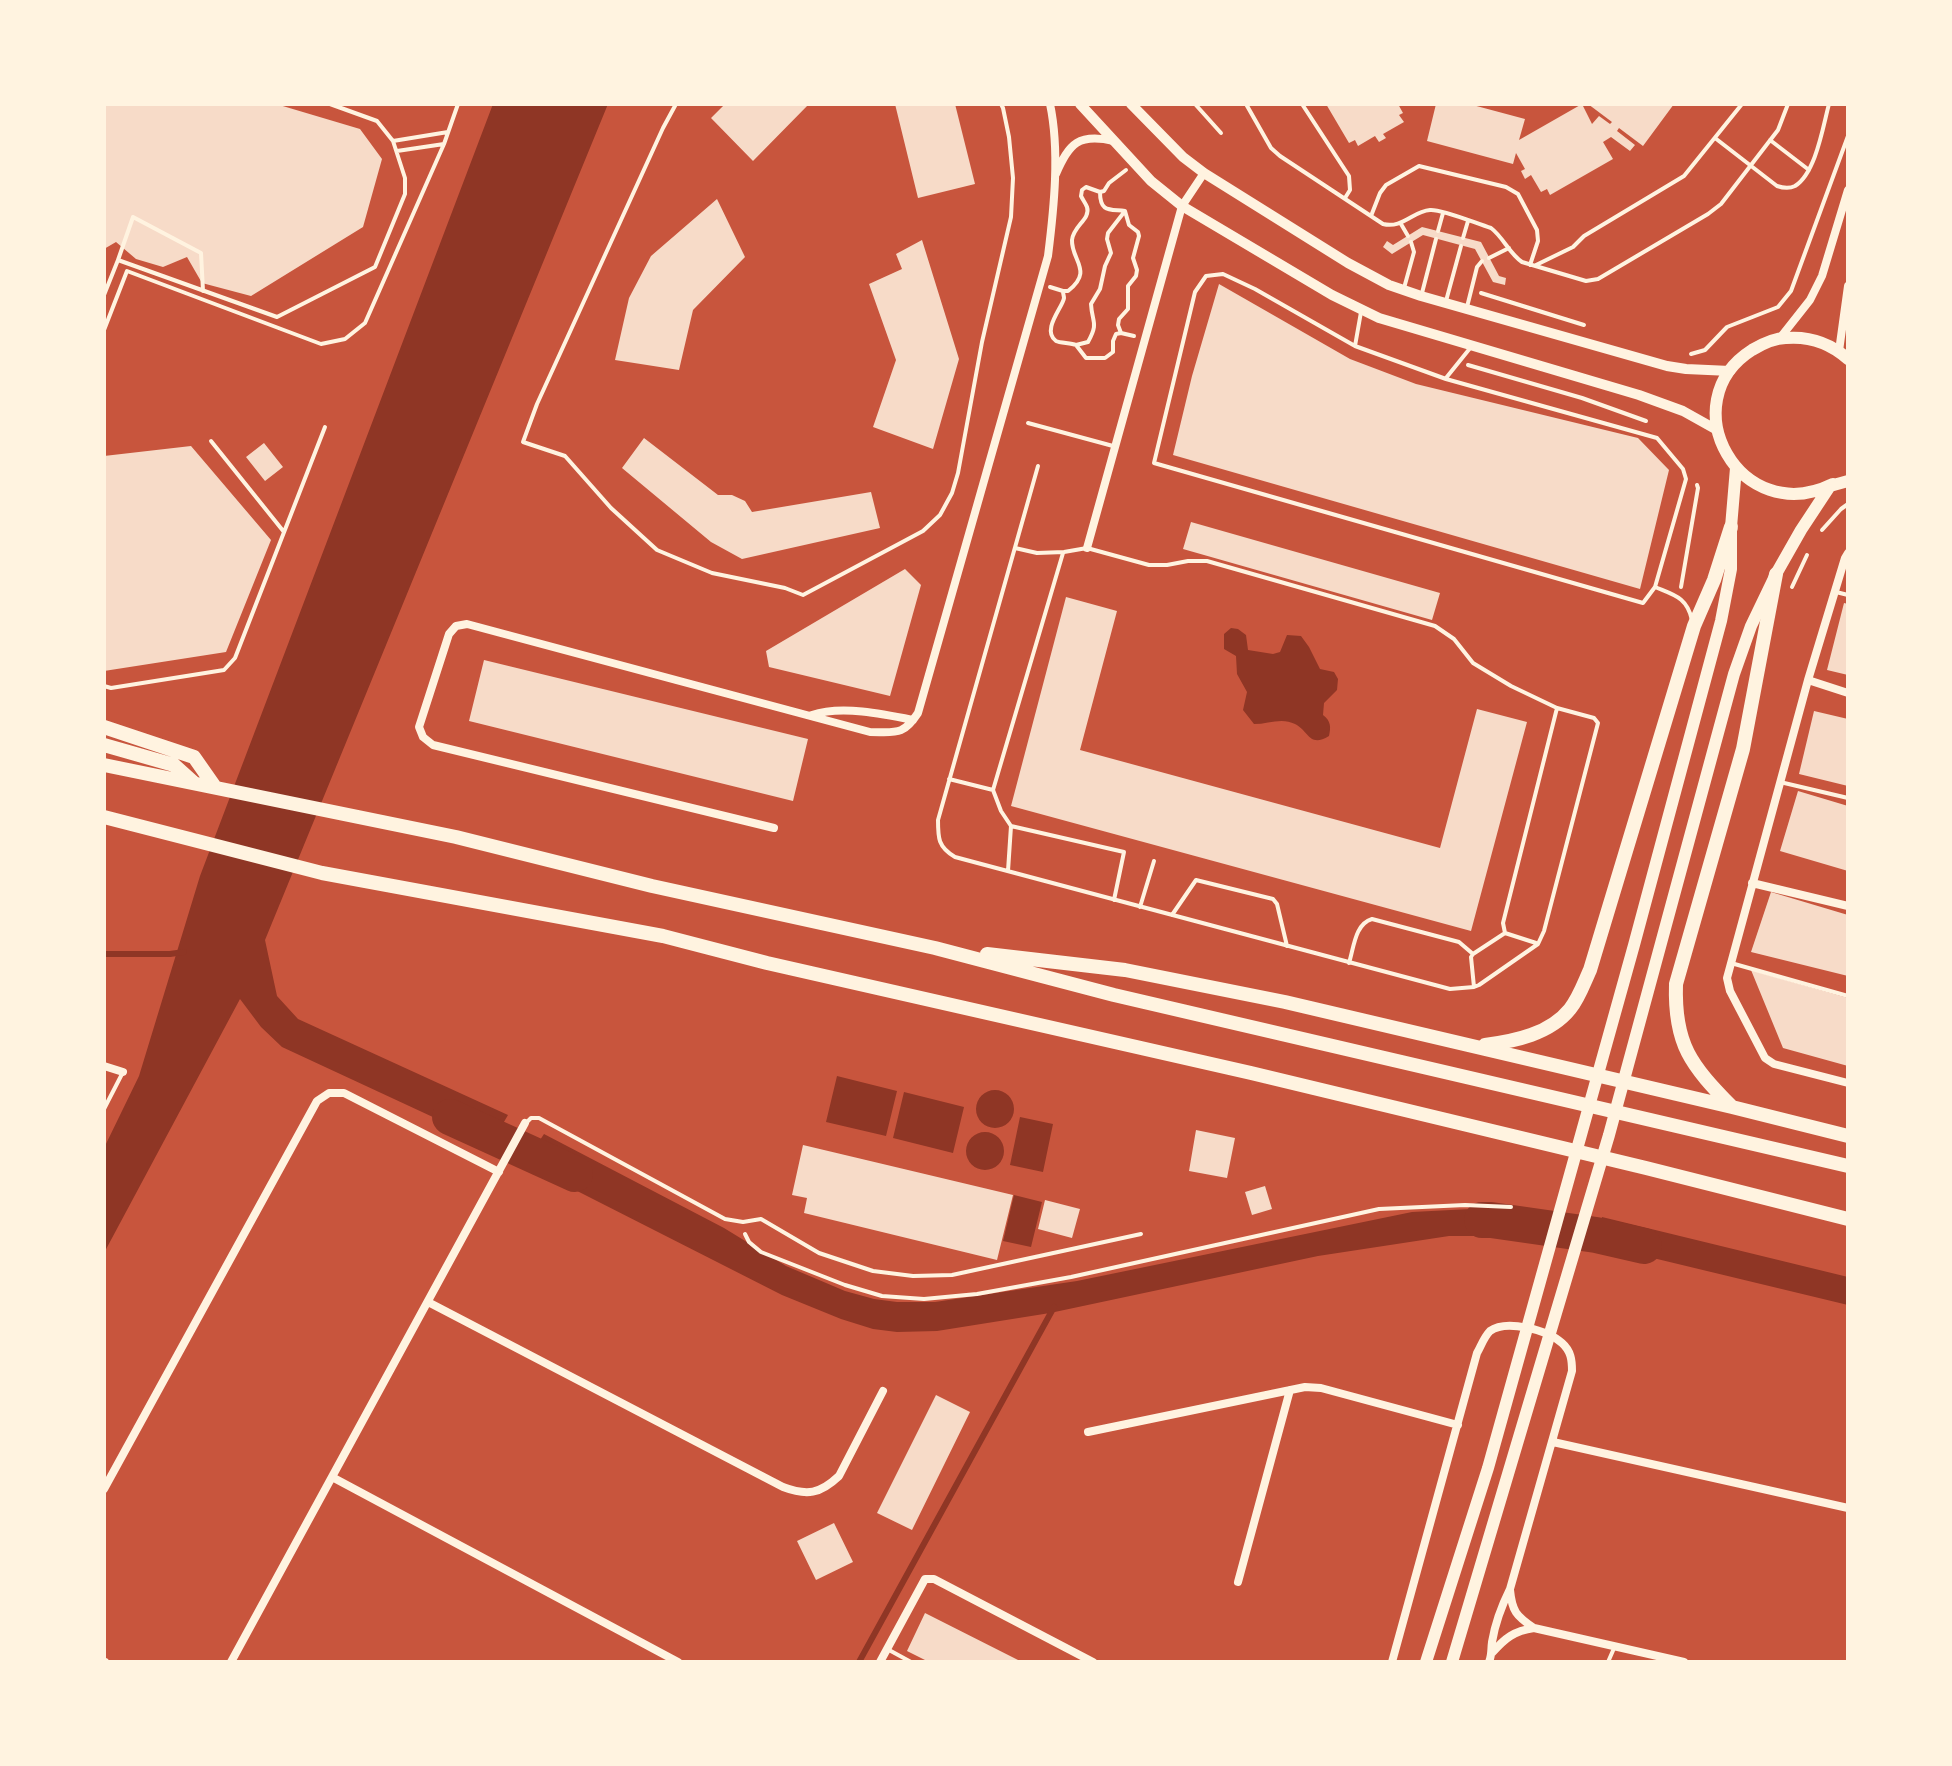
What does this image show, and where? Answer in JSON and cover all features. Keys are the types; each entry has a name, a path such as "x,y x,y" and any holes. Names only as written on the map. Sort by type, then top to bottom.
{"highway":[{"path":"1473,1047 1507,1043 1545,1029 1569,1011 1582,990 1694,626 1714,580 1731,527"},
{"path":"1732,1107 1692,1062 1675,1011 1676,984 1743,749 1775,580"},
{"path":"104,727 194,757 218,788"},
{"path":"104,745 174,765 195,784"},
{"path":"104,765 456,837 652,886 935,948 1114,995 1848,1166"},
{"path":"104,817 322,873 663,936 767,963 1373,1102 1848,1219"},
{"path":"104,826 146,829"},
{"path":"935,948 1125,970 1285,1002 1848,1136"}],"main road":[{"path":"1844,355 1821,341 1801,337 1780,338 1760,345 1743,356 1730,371 1720,389 1716,409 1717,430 1724,450 1736,468 1756,484 1780,493 1806,494 1848,481"},
{"path":"1426,1662 1488,1468 1721,621 1731,569 1736,468"},
{"path":"1452,1662 1609,1135 1734,674 1751,626 1801,530 1830,486 1848,473"}],"street":[{"path":"774,828 433,745 423,737 419,727 449,634 456,626 467,624 870,732 899,732 913,720 918,713 1048,256 1055,142 1050,104"},
{"path":"1080,104 1151,181 1182,206 1361,311 1639,395 1683,411 1717,430"},
{"path":"1131,104 1183,157 1204,173 1348,263 1403,290 1667,366 1730,371"},
{"path":"1054,179 1063,156 1082,139 1114,141"},
{"path":"1087,548 1182,206 1204,173"},
{"path":"1780,338 1810,300 1822,276 1848,190"},
{"path":"1844,355 1848,286"},
{"path":"1846,555 1808,680 1727,978 1730,991 1765,1058 1774,1064 1848,1083"},
{"path":"1808,680 1848,693"},
{"path":"812,715 824,710 873,713 913,720"},
{"path":"1752,883 1848,906"},
{"path":"104,1066 123,1072"},
{"path":"104,1489 317,1101 329,1093 344,1093 499,1172"},
{"path":"231,1662 525,1123"},
{"path":"428,1302 797,1493 821,1490 839,1476 883,1391"},
{"path":"1392,1662 1477,1353 1486,1335 1493,1329 1519,1326 1561,1342 1572,1357 1572,1371 1510,1589 1492,1640 1490,1658"},
{"path":"1088,1432 1305,1387 1321,1388 1458,1425"},
{"path":"1238,1582 1290,1390"},
{"path":"1553,1442 1848,1508"},
{"path":"332,1477 678,1662"},
{"path":"880,1662 925,1579 929,1578 1093,1662"},
{"path":"1510,1589 1516,1615 1534,1628 1684,1662"},
{"path":"1490,1658 1514,1632 1534,1628"}],"lane":[{"path":"118,260 277,317 375,267 405,194 405,178 393,141 377,121 330,104"},
{"path":"104,330 127,271 321,344 345,339 365,323 444,144 458,104"},
{"path":"676,104 543,390 523,442 565,456 611,508 657,550 712,573 785,588 803,595 923,531 940,515 952,493 1011,217 1013,178 1009,137 1001,104"},
{"path":"1196,104 1221,133"},
{"path":"1246,104 1271,148 1371,216 1389,225 1429,210 1443,213 1495,231 1518,260 1586,281 1598,279 1721,204 1778,130 1788,104"},
{"path":"1302,104 1349,176 1350,190 1345,198"},
{"path":"1532,265 1573,247 1584,236 1679,180 1742,104"},
{"path":"1715,138 1777,186 1796,186 1809,170 1829,104"},
{"path":"393,141 448,132"},
{"path":"1770,140 1809,170"},
{"path":"397,151 444,144"},
{"path":"1371,216 1382,189 1419,166 1506,187 1518,194 1537,230 1538,241 1532,265"},
{"path":"1438,231 1443,213"},
{"path":"104,295 133,217 201,253 203,291"},
{"path":"1463,238 1468,221"},
{"path":"1400,223 1408,236"},
{"path":"1421,296 1436,239"},
{"path":"1403,290 1414,252 1411,242"},
{"path":"1446,303 1461,246"},
{"path":"1489,258 1509,248"},
{"path":"1466,309 1477,267 1482,261"},
{"path":"1223,274 1355,346 1446,379 1657,438 1683,469 1686,479 1655,587 1643,603 1154,463 1195,292 1206,276 1223,274"},
{"path":"1355,346 1361,311"},
{"path":"1446,379 1472,345"},
{"path":"1028,423 1115,447"},
{"path":"104,686 111,688 224,670 235,658 325,427"},
{"path":"211,441 284,532"},
{"path":"1015,548 1037,553 1087,548 1149,565 1207,561 1435,626 1454,639 1473,663 1524,693 1557,708 1597,720 1544,931 1538,944 1474,987 1450,989 955,857 944,851 938,820 1038,466"},
{"path":"1008,871 1011,826 993,790 1064,552"},
{"path":"1655,587 1679,597 1689,608 1694,626"},
{"path":"1834,592 1848,595"},
{"path":"1505,933 1503,923 1557,708"},
{"path":"949,779 993,790"},
{"path":"1780,782 1848,798"},
{"path":"1011,826 1124,852 1114,900"},
{"path":"1140,907 1154,861"},
{"path":"1172,915 1196,880 1273,899 1277,904 1287,946"},
{"path":"1349,963 1360,927 1372,919 1459,942 1473,954"},
{"path":"1505,933 1538,944"},
{"path":"1474,987 1471,957 1505,933"},
{"path":"1731,963 1848,996"},
{"path":"104,1109 123,1072"},
{"path":"525,1123 531,1118 539,1118 725,1219 743,1222 761,1219 819,1253 873,1271 913,1276 952,1275 1141,1234"},
{"path":"1608,1662 1615,1646"},
{"path":"887,1649 911,1662"}],"path":[{"path":"1683,356 1705,350 1727,327 1778,307 1791,291 1848,136"},
{"path":"1040,284 1063,291 1073,287 1081,269 1072,239 1074,230 1088,213 1081,196 1082,190 1086,187 1104,191 1109,183 1135,164"},
{"path":"1100,192 1100,200 1107,210 1125,211"},
{"path":"1121,333 1119,319 1128,309 1128,286 1136,276 1133,253 1139,236 1129,225 1125,211"},
{"path":"1063,291 1064,298 1055,313 1054,339 1076,345 1088,342 1096,324 1091,304 1100,289 1111,253 1108,233 1125,211"},
{"path":"1471,290 1592,327"},
{"path":"1076,345 1086,358 1105,358 1113,352 1116,334 1145,339"},
{"path":"1459,362 1582,398 1658,425"},
{"path":"1679,597 1698,488 1692,476"},
{"path":"1816,536 1848,504"},
{"path":"1775,580 1790,591 1810,550"}],"shaded area":[{"path":"493,104 608,104 265,940 277,996 298,1019 508,1115 491,1144 282,1047 261,1027 240,999 104,1253 104,1148 139,1076 200,876"},
{"path":"1231,628 1246,635 1248,650 1273,654 1280,652 1287,635 1301,636 1320,669 1334,672 1338,679 1337,690 1324,703 1323,715 1330,724 1329,736 1313,739 1300,727 1285,721 1254,724 1243,710 1247,692 1237,674 1236,656 1224,649 1224,634"},
{"path":"837,1076 897,1091 886,1136 826,1122"},
{"path":"995,1090 1009,1095 1014,1109 1009,1123 995,1128 981,1123 976,1109 981,1095"},
{"path":"904,1092 964,1107 953,1153 893,1138"},
{"path":"1020,1117 1053,1124 1043,1172 1010,1165"},
{"path":"985,1132 999,1137 1004,1151 999,1165 985,1170 971,1165 966,1151 971,1137"},
{"path":"544,1134 724,1228 786,1266 845,1291 897,1302 935,1302 1077,1281 1412,1212 1533,1209 1526,1236 1449,1236 1318,1256 1050,1313 937,1331 897,1332 873,1329 841,1319 782,1295 524,1164"},
{"path":"1014,1195 1042,1202 1031,1247 1003,1241"},
{"path":"1602,1217 1848,1277 1848,1305 1595,1244"}],"building":[{"path":"104,104 276,104 360,129 382,159 363,227 251,296 202,283 187,257 163,267 136,259 116,242 104,249"},
{"path":"725,104 809,104 753,161 711,118"},
{"path":"895,104 955,104 975,184 918,198"},
{"path":"1326,104 1398,104 1403,113 1399,115 1404,122 1383,134 1386,138 1379,142 1375,136 1358,146 1355,140 1349,143"},
{"path":"1436,104 1469,104 1525,119 1519,140 1582,104 1592,124 1599,116 1610,124 1612,122 1588,104 1674,104 1643,146 1619,128 1617,131 1635,145 1630,151 1611,137 1603,142 1613,159 1550,195 1547,189 1541,192 1531,175 1525,179 1521,171 1525,169 1516,153 1513,164 1427,141"},
{"path":"717,199 745,257 693,310 679,370 615,360 629,298 651,256"},
{"path":"1422,227 1481,242 1499,276 1506,278 1505,285 1493,282 1475,249 1423,235 1392,254 1383,247 1387,241 1393,245"},
{"path":"922,240 959,359 933,449 873,427 896,360 869,284 902,269 896,254"},
{"path":"1219,284 1350,359 1416,384 1638,438 1669,470 1640,589 1173,455"},
{"path":"644,438 718,495 732,495 745,501 752,512 871,492 880,528 742,559 711,542 622,468"},
{"path":"264,443 283,467 265,481 246,457"},
{"path":"191,446 271,540 226,652 104,671 104,456"},
{"path":"1191,522 1440,593 1432,620 1183,549"},
{"path":"905,569 921,585 890,696 769,667 766,651"},
{"path":"1066,597 1117,611 1080,750 1440,848 1477,709 1527,722 1471,931 1011,806"},
{"path":"1844,603 1848,604 1848,675 1827,670"},
{"path":"484,660 808,739 793,801 469,721"},
{"path":"1814,711 1848,719 1848,786 1799,774"},
{"path":"1798,791 1848,806 1848,871 1780,851"},
{"path":"1771,892 1848,915 1848,976 1751,952"},
{"path":"1751,970 1848,998 1848,1066 1783,1048"},
{"path":"1196,1130 1235,1138 1227,1178 1189,1171"},
{"path":"803,1145 1013,1195 997,1260 804,1213 807,1198 792,1195"},
{"path":"1265,1186 1272,1209 1252,1215 1245,1192"},
{"path":"1045,1200 1080,1209 1072,1238 1038,1229"},
{"path":"936,1395 970,1412 912,1530 877,1513"},
{"path":"834,1523 853,1562 816,1580 797,1541"},
{"path":"925,1613 1022,1662 929,1662 907,1651"}],"waterway":[{"path":"104,954 184,952"},
{"path":"450,1117 575,1174"},
{"path":"1482,1220 1596,1235 1644,1246"},
{"path":"859,1662 1054,1307"}]}
